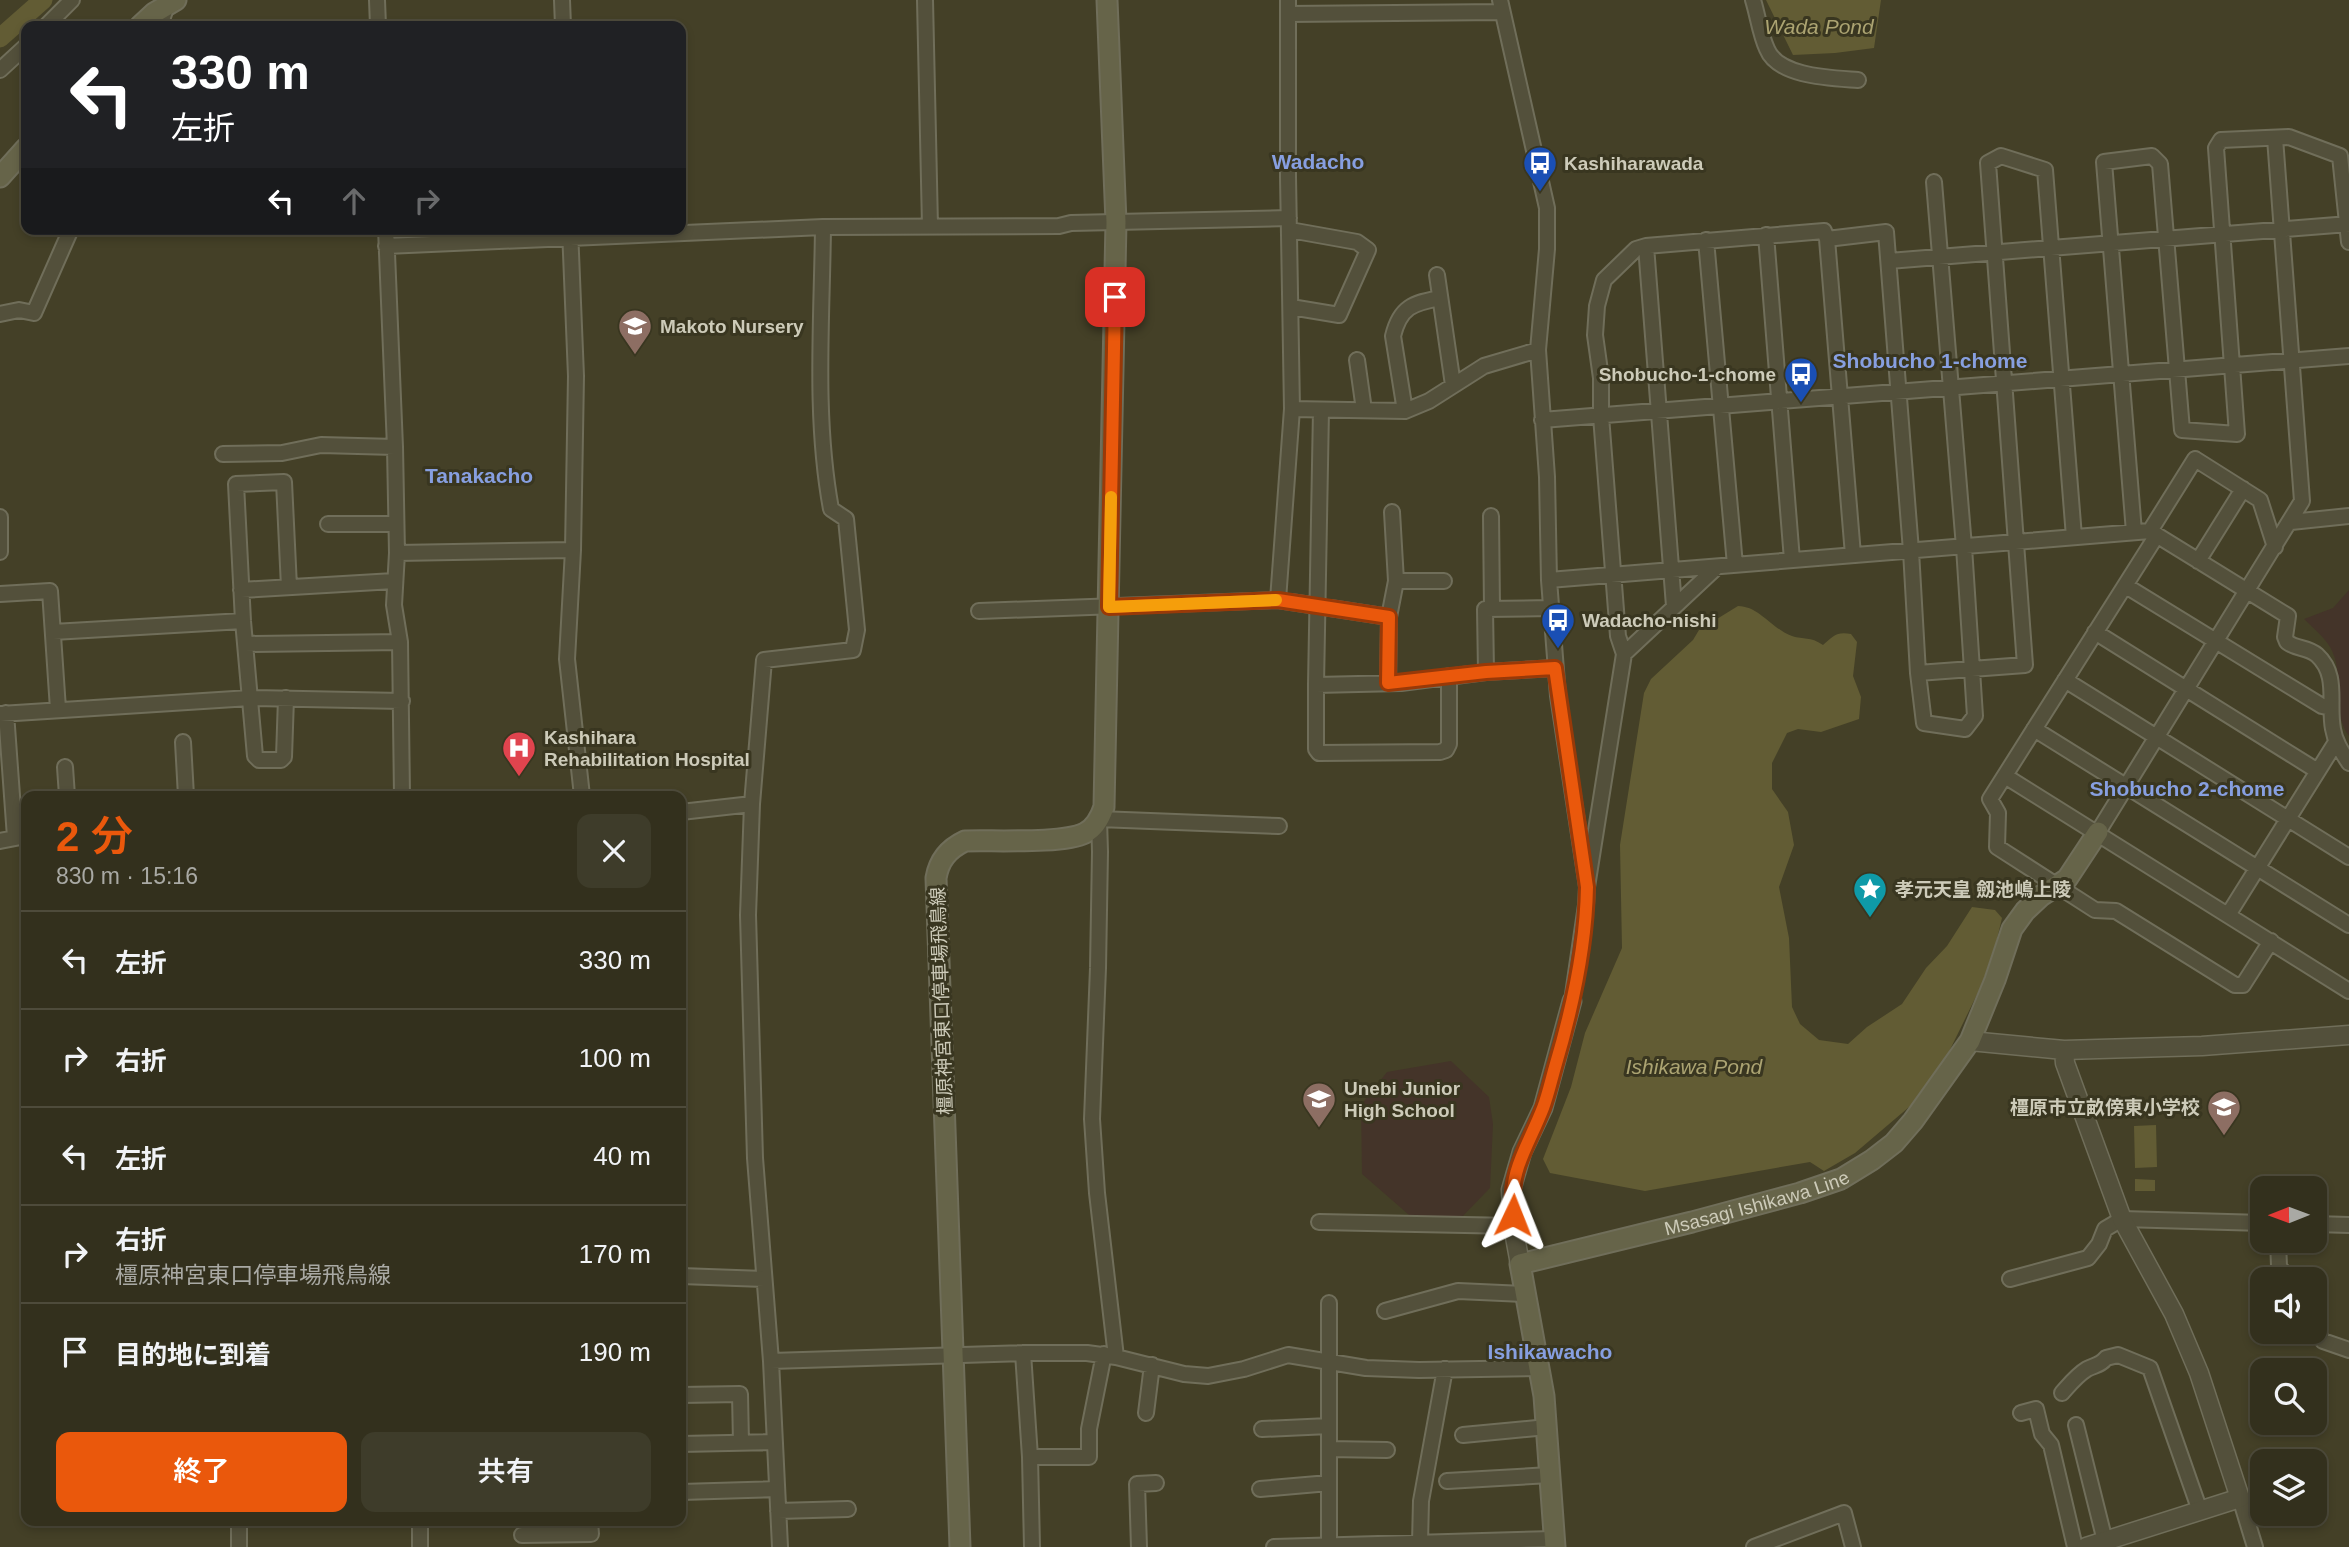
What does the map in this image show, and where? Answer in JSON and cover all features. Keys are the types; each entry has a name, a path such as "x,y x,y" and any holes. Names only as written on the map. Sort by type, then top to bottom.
{"main road":[{"path":"1099,820 1105,800 1116,222 1107,0"},
{"path":"145,21 172,3"},
{"path":"0,177 21,154"},
{"name":"橿原神宮東口停車場飛鳥線","path":"960,1547 937,871 947,853 965,841 1066,839 1085,833 1099,820"},
{"name":"Msasagi Ishikawa Line","path":"1520,1264 1749,1208 1841,1180 1872,1160 1894,1143 1913,1121 1970,1041 2012,929 2025,911 2041,896 2067,879 2098,832"},
{"path":"1520,1264 1540,1368 1555,1543"}],"street":[{"path":"51,21 72,0"},
{"path":"377,0 378,21"},
{"path":"562,0 563,21"},
{"path":"925,0 930,226"},
{"path":"1753,0 1767,51 1781,66 1815,76 1858,80"},
{"path":"163,21 172,3"},
{"path":"1278,600 1292,410 1288,7 1501,6 1547,208 1547,249 1538,350 1547,477 1549,580 1555,668 1587,887"},
{"path":"0,70 21,51"},
{"path":"2134,532 2104,162 2152,156 2160,164 2182,430 2237,434 2216,148 2221,140 2288,137 2340,156 2349,242"},
{"path":"2098,832 2302,501 2275,138"},
{"path":"1918,673 2025,664 1988,163 2001,156 2045,170 2074,537"},
{"path":"1827,239 1886,232 1918,673 1924,723 1965,729 1975,716 1973,668 1934,182"},
{"path":"686,230 1059,226 1071,223 1116,222 1290,224 1357,242 1368,250 1339,315 1291,307"},
{"path":"1889,261 2348,224"},
{"path":"780,1547 771,1361 754,1158 748,915 752,804 764,660 853,650 857,630 846,519 831,509 823,454 823,227"},
{"path":"1520,1264 1513,1226 1511,1191 1522,1152 1543,1108 1572,1002 1587,887 1624,654 1618,636 1601,416 1601,378 1595,335 1597,306 1604,280 1636,248 1824,231 1827,239 1853,555"},
{"path":"0,314 19,310 34,313 68,235"},
{"path":"386,235 395,447 397,553 394,605 400,642 402,791"},
{"path":"386,246 542,235"},
{"path":"570,235 576,376 573,550 567,659 581,791"},
{"path":"1766,235 1791,560"},
{"path":"1706,240 1735,565"},
{"path":"1646,246 1674,606"},
{"path":"1437,275 1453,385"},
{"path":"1405,411 1393,336 1395,327 1406,309 1417,302 1440,298"},
{"path":"1292,410 1415,409 1484,366 1538,350"},
{"path":"1542,421 1898,390 2349,356"},
{"path":"1357,360 1364,410"},
{"path":"1321,410 1316,749 1319,753 1446,750 1449,744 1449,676"},
{"path":"223,454 282,453 321,445 395,447"},
{"path":"2271,941 2243,985 2235,985 2116,911 2095,910 1997,847 1998,813 1990,799 2126,586 2195,460 2260,499 2275,547"},
{"path":"286,698 284,757 281,760 260,760 255,756 243,621 236,484 284,482 289,587"},
{"path":"2198,561 2243,489"},
{"path":"1388,683 1389,617 1396,580 1392,512"},
{"path":"1491,516 1492,609"},
{"path":"2291,522 2349,516"},
{"path":"0,517 0,552"},
{"path":"328,524 396,524"},
{"path":"1549,580 2134,532 2154,533 2288,616 2285,637 2287,642 2310,650 2327,667 2331,678 2331,708 2336,742 2349,764"},
{"path":"397,553 573,550"},
{"path":"1624,654 1717,567"},
{"path":"1396,580 1444,581"},
{"path":"242,590 394,581"},
{"path":"2126,586 2322,706 2331,708"},
{"path":"0,594 50,592 58,709"},
{"path":"979,611 1278,600 1389,617"},
{"path":"1486,672 1485,609 1551,608"},
{"path":"53,632 243,621"},
{"path":"2095,632 2316,770"},
{"path":"245,644 400,642"},
{"path":"1316,685 1388,683 1486,672 1555,668"},
{"path":"2065,680 2349,857"},
{"path":"0,841 20,837 3,713 250,698 402,701"},
{"path":"2034,729 2349,925"},
{"path":"183,742 186,791"},
{"path":"2228,915 2316,770 2336,742"},
{"path":"65,767 67,791"},
{"path":"2005,776 2349,991"},
{"path":"686,811 752,804"},
{"path":"1030,1457 1089,1457 1089,1429 1110,1355 1092,1119 1098,968 1099,820 1279,826"},
{"path":"1970,1041 2064,1050 2202,1046 2349,1035"},
{"path":"2064,1050 2065,1063 2122,1219 2174,1314 2199,1373 2255,1547"},
{"path":"2010,1279 2088,1258 2099,1244 2105,1229 2122,1219 2250,1223"},
{"path":"1320,1222 1513,1226"},
{"path":"2328,1224 2349,1225"},
{"path":"686,1276 764,1279"},
{"path":"1385,1311 1458,1291 1524,1294"},
{"path":"1329,1303 1329,1546"},
{"path":"2327,1342 2349,1350"},
{"path":"771,1361 1023,1353 1110,1355 1184,1374 1208,1376 1244,1369 1288,1355 1366,1368 1540,1368"},
{"path":"1023,1353 1030,1457 1032,1547"},
{"path":"2062,1393 2075,1378 2087,1369 2103,1363 2106,1357 2118,1355 2150,1368 2200,1511"},
{"path":"1146,1413 1153,1365"},
{"path":"1420,1543 1421,1501 1445,1369"},
{"path":"686,1395 740,1394 741,1443"},
{"path":"2021,1412 2036,1409 2042,1433 2051,1445 2075,1547"},
{"path":"2076,1425 2105,1541"},
{"path":"1262,1429 1329,1426"},
{"path":"1463,1435 1547,1427"},
{"path":"686,1444 775,1442"},
{"path":"1329,1449 1387,1450"},
{"path":"1447,1481 1550,1475"},
{"path":"1139,1547 1138,1485 1156,1483"},
{"path":"1260,1489 1329,1483"},
{"path":"686,1492 777,1489"},
{"path":"2086,1547 2240,1499"},
{"path":"778,1511 848,1509"},
{"path":"1754,1547 1844,1513 1853,1547"},
{"path":"239,1526 239,1547"},
{"path":"420,1526 420,1547"},
{"path":"522,1535 590,1534 590,1526"},
{"path":"1274,1547 1555,1543"}],"shaded area":[{"path":"2349,590 2349,736 2340,715 2335,658 2325,640 2304,619 2333,608"},
{"path":"1451,1061 1489,1097 1493,1124 1490,1188 1459,1220 1416,1221 1362,1174 1361,1105 1387,1072"}],"water":[{"name":"Wada Pond","path":"1766,0 1881,0 1874,48 1793,55"},
{"name":"Ishikawa Pond","path":"1738,606 1752,610 1792,636 1811,639 1823,645 1836,635 1846,633 1851,634 1857,642 1853,676 1861,697 1859,719 1821,732 1798,729 1787,733 1772,763 1772,789 1788,812 1794,845 1779,887 1789,938 1792,1007 1800,1024 1819,1040 1848,1044 1867,1027 1902,1004 1926,968 1947,946 1972,907 1995,910 2002,918 1990,968 1941,1068 1922,1096 1855,1153 1824,1171 1810,1162 1645,1191 1550,1173 1543,1159 1571,1087 1585,1033 1622,948 1620,845 1644,693 1651,679 1693,640 1699,630"},
{"path":"2156,1125 2157,1167 2135,1168 2134,1126"},
{"path":"2135,1179 2155,1180 2155,1191 2135,1191"}],"waterway":[{"path":"0,38 43,0"}],"slow traffic":[{"path":"1111,497 1109,607 1276,600"}],"place":[{"name":"Kashiharawada","path":"1540,193"},
{"name":"Makoto Nursery","path":"635,356"},
{"name":"Shobucho-1-chome","path":"1801,404"},
{"name":"Wadacho-nishi","path":"1558,650"},
{"name":"Kashihara Rehabilitation Hospital","path":"519,778"},
{"name":"孝元天皇 劔池嶋上陵","path":"1870,919"},
{"name":"Unebi Junior High School","path":"1319,1129"},
{"name":"橿原市立畝傍東小学校","path":"2224,1137"}],"district":[{"name":"Wadacho","path":"1318,162"},
{"name":"Shobucho 1-chome","path":"1930,361"},
{"name":"Tanakacho","path":"479,476"},
{"name":"Shobucho 2-chome","path":"2187,789"},
{"name":"Ishikawacho","path":"1550,1352"}],"route":[{"path":"1115,297 1109,607 1278,600 1389,617 1388,683 1486,672 1555,668 1587,887 1586,905 1572,1002 1543,1108 1516,1171 1511,1191 1513,1215"}]}
